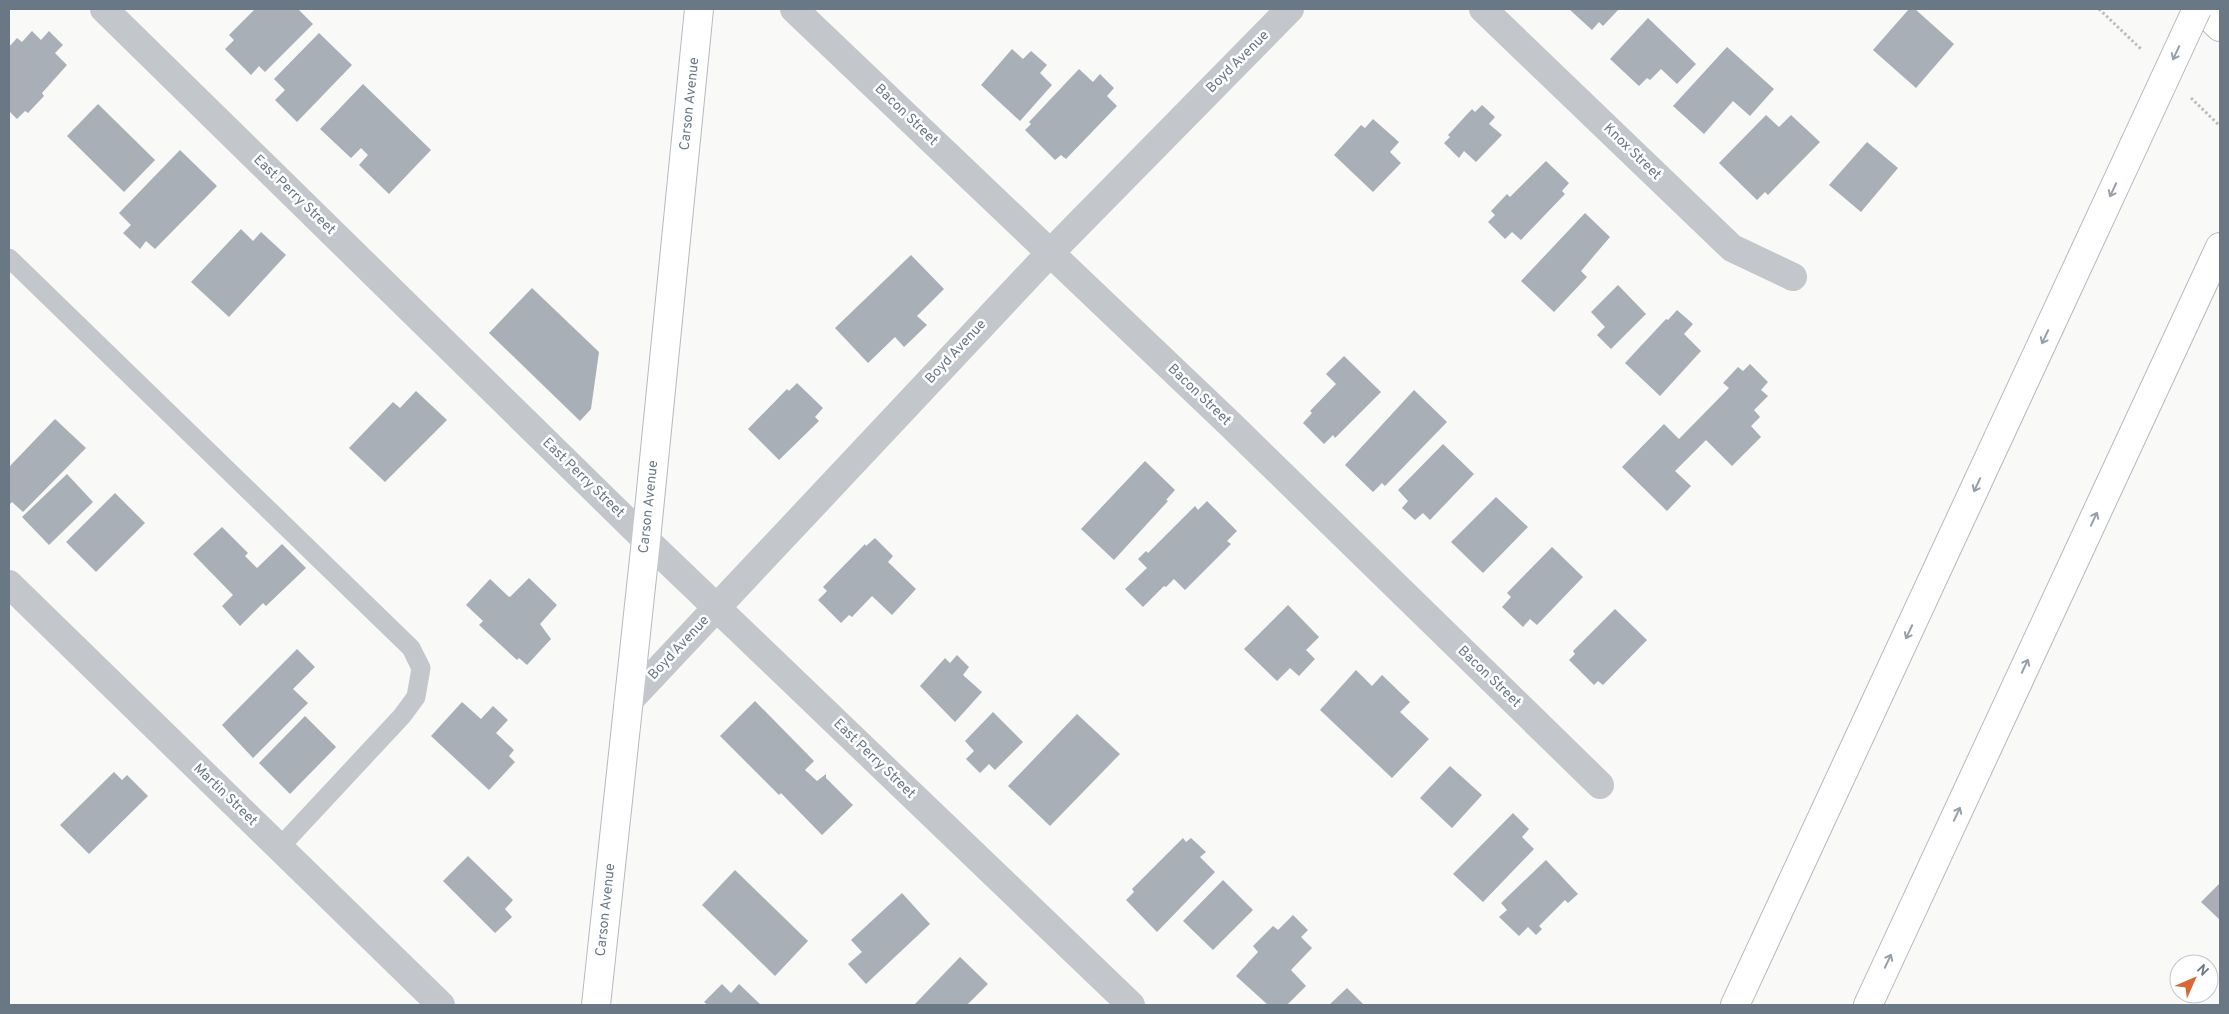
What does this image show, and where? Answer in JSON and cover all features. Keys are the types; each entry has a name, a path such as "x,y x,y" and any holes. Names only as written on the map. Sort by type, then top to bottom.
{"main road":[{"name":"Carson Avenue","path":"596,1005 646,540 699,9"},
{"path":"1735,1005 2199,9 2220,28"},
{"path":"1868,1005 2220,247"}],"street":[{"name":"East Perry Street","path":"104,9 716,608 1131,1005"},
{"name":"Bacon Street","path":"794,9 1230,424 1600,785"},
{"name":"Boyd Avenue","path":"628,702 1050,253 1290,9"},
{"name":"Knox Street","path":"1483,9 1732,248 1793,277"},
{"name":"Martin Street","path":"9,584 441,1005"}],"lane":[{"path":"9,258 412,648 421,668 416,696 402,716 279,848"}],"building":[{"path":"255,9 298,9 313,24 265,72 259,66 251,75 225,49 234,40 229,35"},
{"path":"1619,9 1603,26 1599,22 1592,30 1570,10"},
{"path":"1909,9 1915,9 1954,44 1916,88 1873,50"},
{"path":"1648,18 1696,64 1677,84 1661,69 1650,80 1647,78 1639,86 1610,59"},
{"path":"32,31 41,40 49,31 63,45 55,53 67,65 42,93 44,96 28,113 25,111 17,119 9,111 9,47 17,38 22,42"},
{"path":"319,33 352,65 297,122 275,100 285,90 274,79"},
{"path":"1727,47 1774,89 1750,116 1733,101 1704,134 1673,106"},
{"path":"1012,49 1023,59 1031,51 1047,65 1040,73 1052,85 1020,121 981,85"},
{"path":"1079,69 1093,82 1100,74 1114,88 1107,96 1117,106 1066,159 1061,155 1055,160 1025,130 1031,124 1029,122"},
{"path":"363,84 431,150 389,194 359,165 368,155 361,148 351,158 320,129"},
{"path":"98,104 155,160 124,192 67,136"},
{"path":"1482,105 1495,117 1489,124 1502,135 1476,162 1464,151 1459,158 1444,143 1450,137 1448,135 1472,109 1475,112"},
{"path":"1766,115 1779,127 1791,115 1820,142 1768,195 1765,192 1757,200 1719,163"},
{"path":"1373,119 1399,142 1390,152 1401,163 1373,192 1334,155 1361,125 1365,128"},
{"path":"1867,142 1898,168 1861,212 1829,185"},
{"path":"180,150 217,186 155,249 146,241 140,249 123,233 131,225 119,213"},
{"path":"1546,161 1569,183 1562,191 1565,194 1521,240 1512,232 1505,239 1488,222 1495,215 1491,211 1507,194 1510,197"},
{"path":"1585,213 1610,237 1581,271 1587,277 1554,312 1521,281"},
{"path":"241,229 253,241 261,232 286,255 229,317 191,282"},
{"path":"911,255 944,289 917,316 927,325 904,347 895,337 868,363 835,328"},
{"path":"1618,285 1646,314 1611,349 1597,335 1605,327 1591,312"},
{"path":"532,288 599,352 591,409 580,421 489,333"},
{"path":"1677,310 1693,324 1684,334 1701,351 1660,396 1625,363 1666,319 1668,320"},
{"path":"1344,356 1381,392 1335,438 1333,435 1324,444 1303,423 1312,413 1310,411 1336,384 1326,374"},
{"path":"1750,364 1768,382 1761,390 1768,396 1754,410 1760,417 1751,426 1761,437 1732,466 1706,440 1675,471 1691,486 1667,511 1622,467 1664,424 1679,439 1729,388 1723,383 1738,367 1743,371"},
{"path":"797,383 823,408 815,417 819,421 779,460 748,429 787,389 789,391"},
{"path":"1414,390 1447,422 1385,486 1382,483 1373,492 1345,465"},
{"path":"416,391 447,420 385,482 349,448 393,402 400,408"},
{"path":"55,419 86,448 23,512 12,502 9,505 9,467"},
{"path":"1443,444 1474,474 1430,520 1423,513 1415,520 1402,508 1408,501 1398,490"},
{"path":"1145,461 1175,490 1166,500 1168,501 1114,560 1081,529"},
{"path":"67,474 93,502 49,545 22,517"},
{"path":"115,493 145,523 96,572 66,542"},
{"path":"1496,497 1528,527 1483,573 1451,542"},
{"path":"1207,501 1237,531 1227,541 1231,544 1185,590 1174,579 1166,587 1164,586 1143,607 1125,589 1147,568 1138,559 1146,551 1148,553 1195,506 1198,510"},
{"path":"222,527 248,553 245,556 257,568 282,544 306,568 266,606 263,603 240,626 222,606 233,595 193,554"},
{"path":"875,538 893,556 888,562 916,589 892,615 872,596 852,617 849,615 841,623 818,600 827,591 823,587 865,544 866,546"},
{"path":"1552,547 1583,577 1537,625 1530,619 1523,627 1502,607 1511,597 1507,593"},
{"path":"529,578 557,605 540,624 551,639 527,665 519,658 517,660 479,625 483,621 466,605 490,579 509,597"},
{"path":"1288,605 1319,637 1306,650 1315,659 1299,676 1290,668 1277,681 1244,649"},
{"path":"1615,609 1647,640 1603,685 1598,681 1594,685 1569,660 1575,654 1573,651"},
{"path":"297,649 315,667 293,689 308,703 253,758 222,725"},
{"path":"957,655 969,667 963,675 982,692 955,722 920,686 945,658 950,663"},
{"path":"1356,670 1372,686 1382,675 1410,702 1400,712 1429,739 1392,778 1320,710"},
{"path":"755,701 814,761 805,770 817,781 826,774 826,778 853,805 822,835 781,793 779,795 720,736"},
{"path":"462,702 481,719 493,706 508,720 496,733 514,750 509,756 515,762 489,790 431,736"},
{"path":"993,712 1023,742 995,770 989,764 980,773 966,759 974,751 965,741"},
{"path":"1077,714 1120,754 1050,826 1008,786"},
{"path":"305,716 336,747 290,794 259,763"},
{"path":"1450,766 1482,795 1452,828 1420,798"},
{"path":"114,772 122,780 127,775 148,796 89,854 60,825"},
{"path":"1513,813 1529,829 1522,837 1534,849 1483,902 1453,874"},
{"path":"1183,838 1186,842 1191,838 1206,852 1200,857 1215,872 1157,932 1126,900 1134,892 1132,889"},
{"path":"468,856 513,900 505,909 512,917 495,933 443,881"},
{"path":"1546,860 1578,894 1568,903 1565,900 1539,926 1542,929 1536,935 1528,927 1519,936 1499,917 1507,910 1501,903"},
{"path":"735,870 808,941 775,976 702,905"},
{"path":"1223,880 1253,910 1213,950 1183,921"},
{"path":"2220,883 2220,917 2219,919 2201,902"},
{"path":"902,893 930,924 866,984 848,964 862,952 851,940"},
{"path":"1293,915 1308,930 1301,937 1312,948 1291,970 1306,986 1287,1005 1268,1005 1236,976 1258,952 1253,946 1273,926 1278,930"},
{"path":"960,957 988,984 967,1005 914,1005"},
{"path":"722,984 731,993 739,984 761,1005 708,1005 704,1002"},
{"path":"1347,988 1362,1005 1329,1005"}]}
